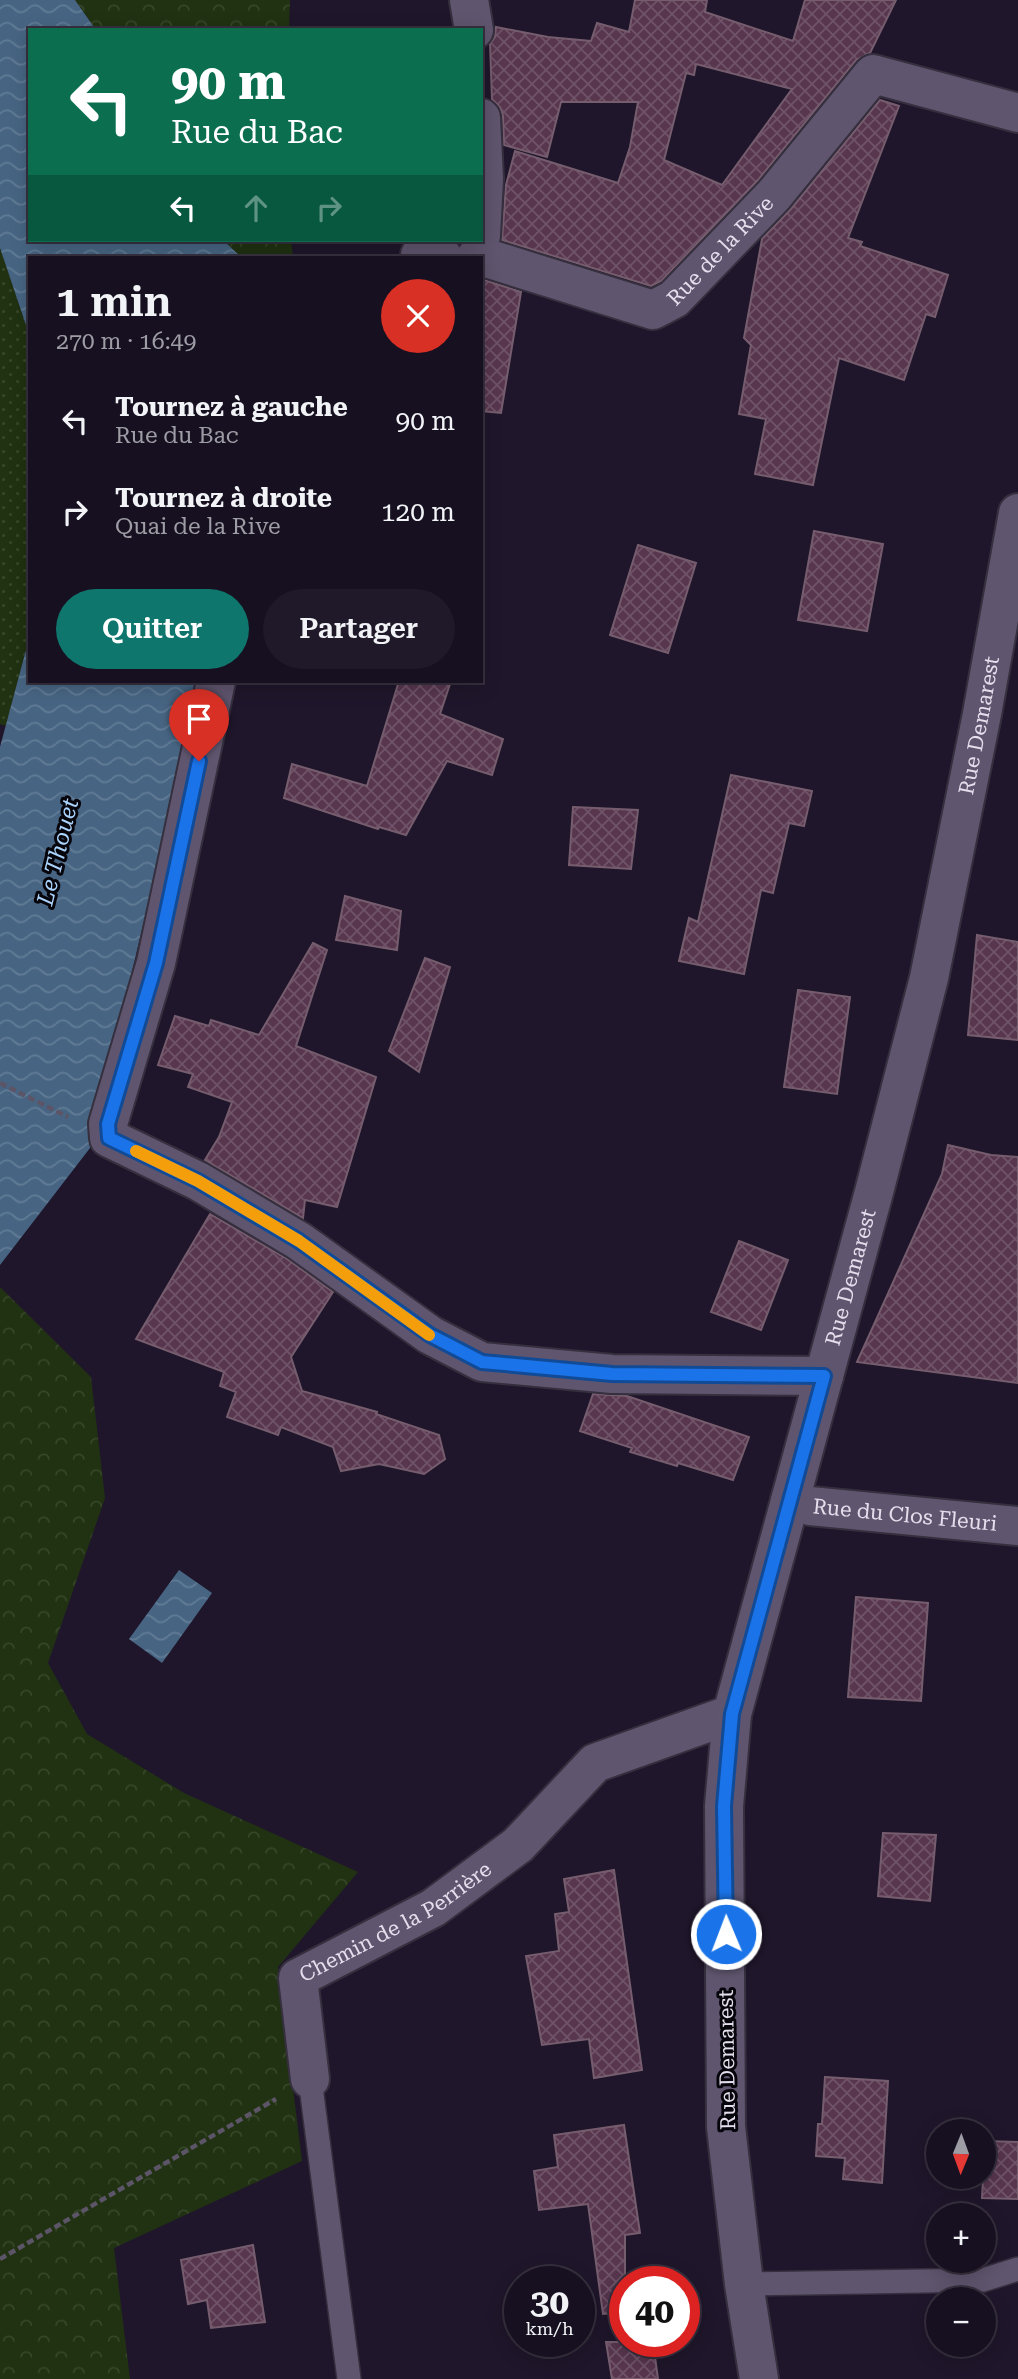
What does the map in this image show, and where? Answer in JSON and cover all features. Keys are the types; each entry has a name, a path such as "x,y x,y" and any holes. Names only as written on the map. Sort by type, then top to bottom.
{"street":[{"path":"470,0 474,28"},
{"name":"Rue de la Rive","path":"483,256 653,310 674,299 774,195 873,74 1018,113"},
{"path":"483,158 483,182"},
{"name":"Rue de la Rive","path":"464,250 483,256"},
{"name":"Rue Demarest","path":"759,2379 744,2284 726,2127 724,1806 732,1714 929,978 982,714 1018,513"},
{"path":"216,683 156,963 108,1124 109,1138 198,1181 299,1241 430,1335 482,1362 612,1374 824,1376"},
{"name":"Rue du Clos Fleuri","path":"790,1501 810,1506 1018,1526"},
{"name":"Chemin de la Perrière","path":"310,2079 298,1978 433,1908 519,1845 596,1763 732,1714"}],"lane":[{"path":"310,2079 349,2379"},
{"path":"744,2284 983,2280 1018,2269"}],"path":[{"path":"0,1083 109,1138"},
{"path":"0,2259 310,2079"}],"green space":[{"path":"75,0 290,0 289,28 95,28"},
{"path":"225,242 291,242 293,256 240,256"},
{"path":"0,248 28,331 28,643 6,726 0,724"},
{"path":"0,1287 91,1377 105,1498 48,1663 87,1734 184,1793 358,1872 278,1967 302,2161 114,2248 130,2379 0,2379"}],"water":[{"path":"0,0 75,0 95,28 28,28 28,242 225,242 240,256 28,256 28,331 0,248"},
{"name":"Le Thouet","path":"28,642 28,683 201,683 90,1148 0,1265 0,747"},
{"path":"179,1570 212,1593 162,1663 129,1639"}],"building":[{"path":"635,0 707,0 705,12 793,41 805,0 896,0 870,53 856,60 758,180 661,281 651,286 502,240 506,185 515,151 618,183 630,147 638,102 561,102 547,157 504,145 503,116 500,107 492,99 490,44 495,37 496,27 548,37 591,41 597,23 629,32","holes":["696,64 792,89 722,185 664,160 686,73 694,75"]},
{"path":"880,100 899,106 848,238 862,242 860,246 948,275 935,317 926,314 904,380 839,358 813,485 755,474 766,419 739,414 751,345 744,338 762,239 791,209"},
{"path":"483,280 521,292 501,413 483,411"},
{"path":"814,531 883,544 867,631 798,620"},
{"path":"638,545 696,563 668,653 610,635"},
{"path":"398,683 450,683 440,714 503,739 492,775 447,761 406,835 379,827 378,829 284,798 292,764 367,786"},
{"path":"731,775 812,791 804,826 789,823 773,893 761,890 744,974 679,961 689,918 698,922"},
{"path":"573,807 638,810 631,869 569,865"},
{"path":"345,896 401,911 397,950 336,940"},
{"path":"977,935 1018,942 1018,1040 968,1035"},
{"path":"313,943 327,950 296,1046 376,1077 337,1207 305,1200 303,1218 205,1160 219,1137 232,1102 188,1087 193,1074 158,1065 175,1016 209,1026 211,1020 259,1035"},
{"path":"425,958 450,967 419,1072 389,1051"},
{"path":"798,990 850,997 837,1094 784,1087"},
{"path":"948,1145 991,1155 1018,1157 1018,1383 857,1362 942,1174"},
{"path":"210,1214 287,1259 333,1292 291,1357 302,1391 377,1412 376,1414 439,1435 445,1459 424,1474 379,1464 341,1471 333,1447 281,1427 278,1435 227,1417 236,1392 220,1386 224,1372 136,1339"},
{"path":"739,1241 788,1260 761,1330 711,1312"},
{"path":"593,1394 627,1396 749,1437 733,1480 630,1452 632,1448 580,1431"},
{"path":"856,1597 928,1603 921,1701 848,1697"},
{"path":"883,1833 936,1835 930,1901 878,1896"},
{"path":"614,1870 642,2070 594,2078 589,2039 542,2045 526,1956 559,1951 555,1914 569,1912 564,1879"},
{"path":"825,2077 888,2081 882,2183 843,2179 845,2158 816,2156 818,2124 822,2124"},
{"path":"624,2125 640,2233 625,2235 625,2266 609,2266 609,2313 603,2314 588,2204 539,2210 534,2171 558,2167 554,2135"},
{"path":"996,2141 1018,2142 1018,2199 982,2198 982,2189 996,2189"},
{"path":"253,2245 265,2322 211,2328 207,2300 188,2304 181,2260"},
{"path":"606,2342 609,2342 609,2357 655,2357 658,2379 612,2379"}],"slow traffic":[{"path":"136,1151 198,1181 299,1241 429,1335"}],"route":[{"path":"199,761 156,963 108,1124 109,1138 198,1181 299,1241 430,1335 482,1362 612,1374 824,1376 732,1714 724,1806 726,1934"}]}
